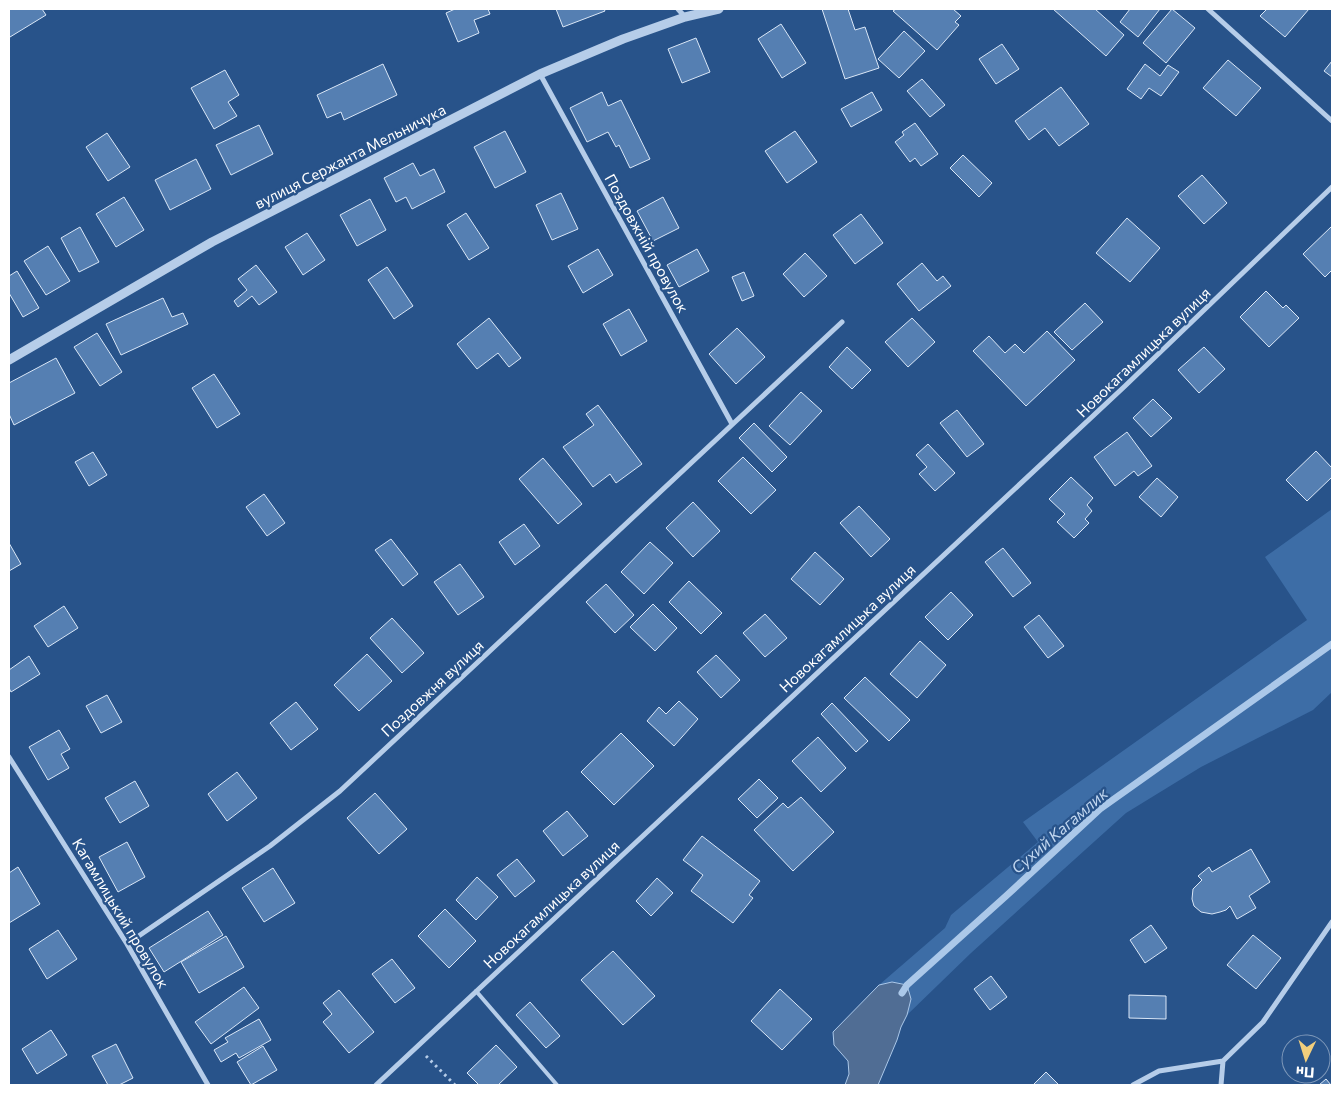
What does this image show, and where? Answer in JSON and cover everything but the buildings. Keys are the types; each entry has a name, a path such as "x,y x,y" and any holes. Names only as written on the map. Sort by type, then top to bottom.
{"street":[{"path":"678,9 685,17"},
{"name":"вулиця Сержанта Мельничука","path":"9,360 212,242 540,74 623,39 685,17 719,9"},
{"path":"1208,9 1332,121"},
{"name":"Поздовжній провулок","path":"540,74 732,424"},
{"name":"Новокагамлицька вулиця","path":"376,1085 1125,386 1332,187"},
{"name":"Поздовжня вулиця","path":"127,944 270,846 340,791 842,322"},
{"name":"Кагамлицький провулок","path":"9,757 127,944 208,1085"},
{"path":"1133,1085 1159,1071 1223,1061 1262,1022 1332,922"},
{"path":"1221,1085 1223,1061"}],"lane":[{"path":"476,991 557,1085"}],"path":[{"path":"417,1046 455,1085"}],"shaded area":[{"path":"1332,509 1332,692 1313,710 1201,767 1126,813 971,953 907,1015 911,999 879,985 945,928 951,915 1038,842 1023,822 1307,620 1265,557"},
{"path":"892,982 907,985 911,999 907,1015 878,1085 845,1085 849,1074 848,1061 834,1045 833,1032 879,985"}],"waterway":[{"name":"Сухий Кагамлик","path":"902,993 907,985 1100,809 1332,644"}]}
